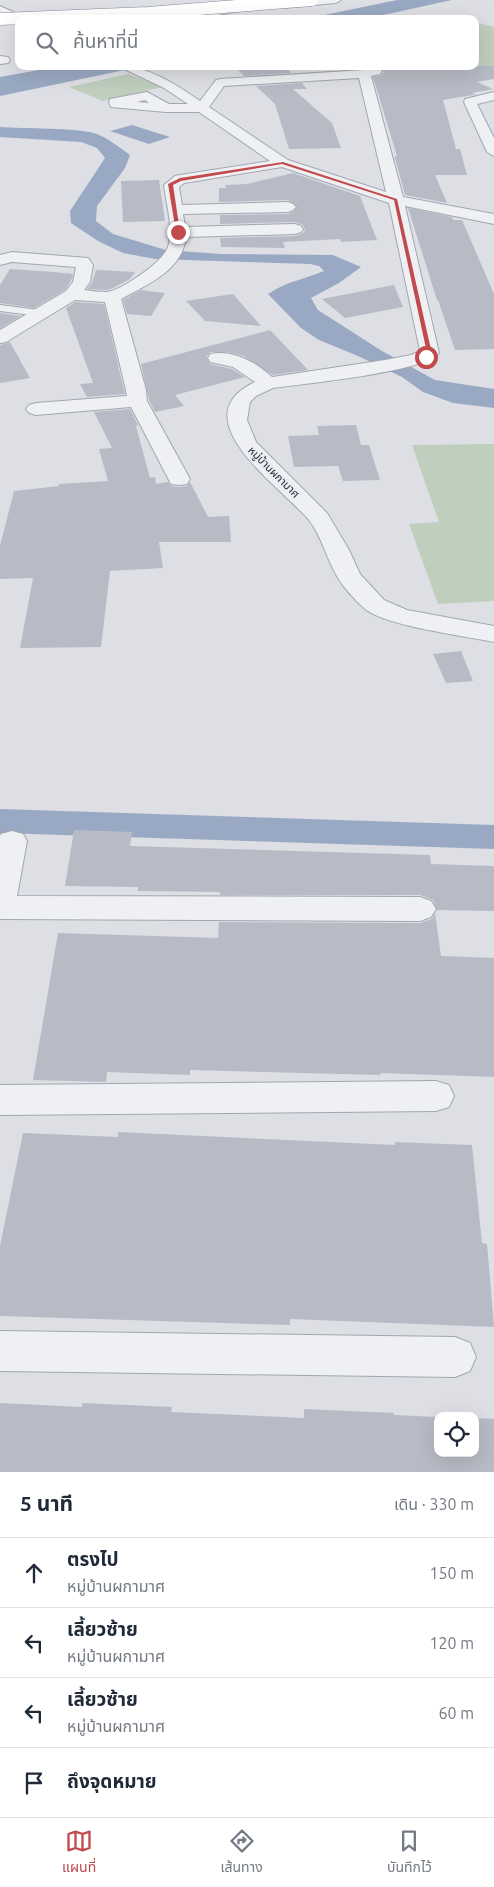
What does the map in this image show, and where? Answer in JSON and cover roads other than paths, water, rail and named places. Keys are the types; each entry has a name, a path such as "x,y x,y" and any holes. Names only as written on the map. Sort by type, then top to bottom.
{"highway":[{"path":"0,11 146,7 247,0"},
{"path":"99,15 312,0"},
{"path":"0,19 15,18"}],"street":[{"path":"206,0 228,10"},
{"path":"200,15 228,10 336,0"},
{"path":"0,11 15,17"},
{"path":"133,70 168,85 283,163 396,200 494,219"},
{"name":"หมู่บ้านผกามาศ","path":"168,85 220,83 364,70 396,200 430,354 416,360 354,372 268,383 249,392 240,401 237,420 246,444 319,518 350,577 375,604 400,616 494,634"},
{"path":"201,108 220,83"},
{"path":"494,96 470,102 494,152"},
{"path":"166,108 201,108"},
{"path":"72,295 112,297 167,265 178,238 170,184 177,180 283,163"},
{"path":"174,210 288,207"},
{"path":"178,238 295,229"},
{"path":"0,260 12,257 82,262 85,264 81,282 72,295 38,313 0,338"},
{"path":"112,297 136,390 137,401 179,479"},
{"path":"217,358 246,364 268,383"},
{"path":"36,409 137,401"},
{"path":"0,902 12,841"},
{"path":"0,907 420,909"},
{"path":"0,1100 436,1096"},
{"path":"0,1351 455,1358"}],"lane":[{"path":"0,308 38,313"}],"water":[{"path":"397,0 452,0 383,15 324,15"},
{"path":"39,70 125,70 0,96 0,77"},
{"path":"132,125 170,137 149,144 110,131"},
{"path":"0,127 63,129 88,132 106,138 130,155 125,168 97,206 96,221 113,234 166,250 221,254 333,255 361,267 339,283 311,298 318,310 382,351 435,380 494,389 494,408 453,403 423,392 402,377 319,340 301,328 268,294 288,284 324,271 319,266 310,264 155,259 123,253 98,241 71,223 70,211 105,158 97,148 81,142 0,137"}],"waterway":[{"path":"0,821 494,837"}]}
